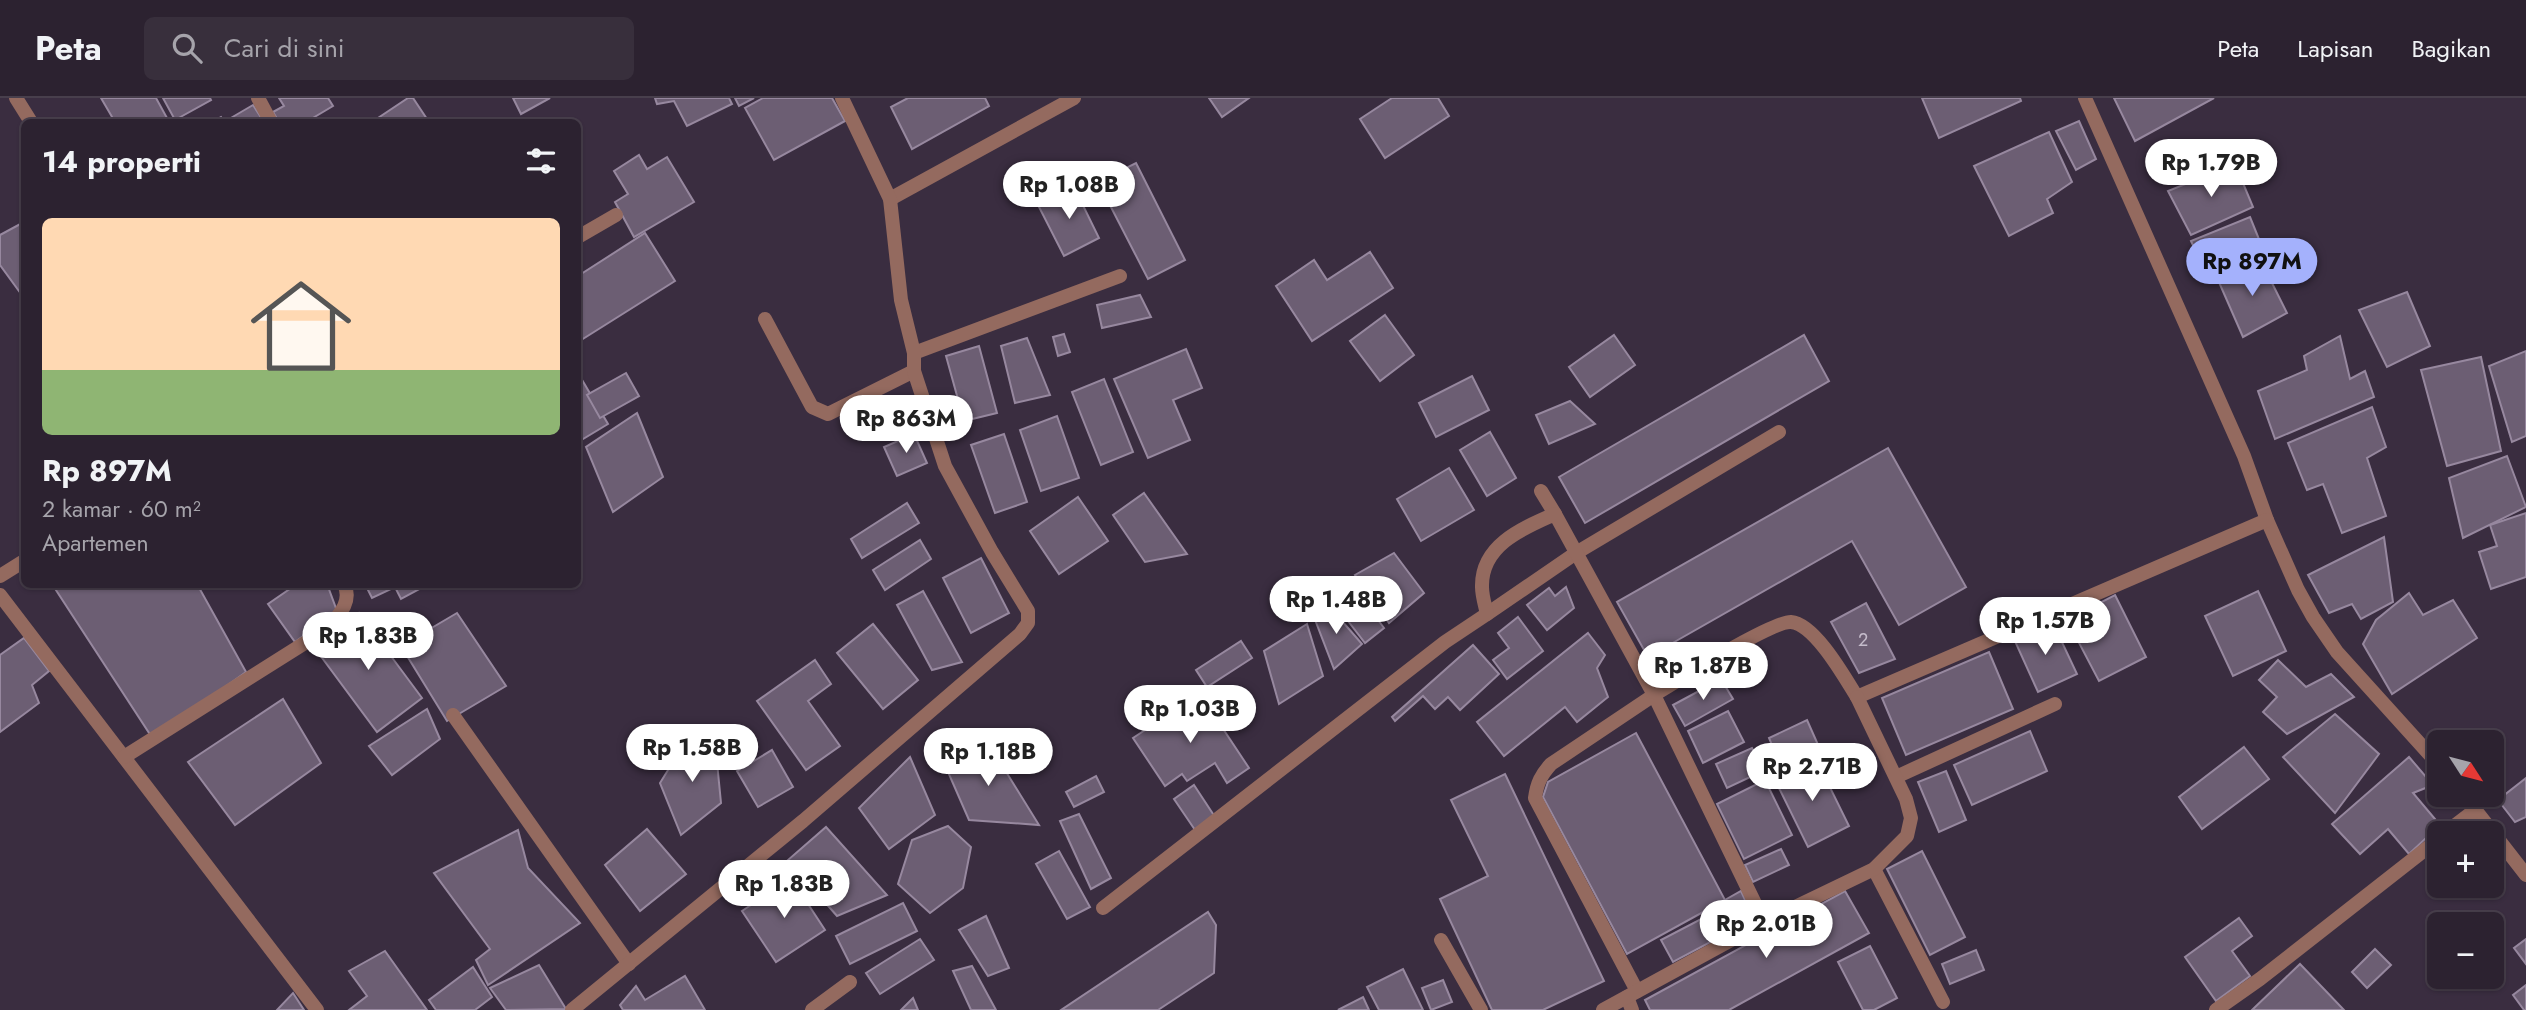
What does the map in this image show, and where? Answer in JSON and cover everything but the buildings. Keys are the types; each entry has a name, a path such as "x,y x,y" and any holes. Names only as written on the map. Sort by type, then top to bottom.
{"street":[{"path":"16,98 29,119"},
{"path":"258,98 269,119"},
{"path":"572,1010 803,821 1020,634 1028,623 1028,611 992,552 946,466 914,372 914,353 901,300 890,199 842,98"},
{"path":"890,199 1074,98"},
{"path":"2085,98 2244,456 2267,520 2298,590 2337,652 2427,752"},
{"path":"581,235 616,215"},
{"path":"914,353 1120,276"},
{"path":"765,319 812,407 828,414 914,372"},
{"path":"1103,908 1445,642 1576,553 1779,432"},
{"path":"1541,491 1654,695 1764,922"},
{"path":"1487,614 1482,589 1483,574 1489,558 1502,542 1519,530 1555,514"},
{"path":"1857,697 2267,520"},
{"path":"0,576 21,563"},
{"path":"124,757 327,629 344,609 346,588"},
{"path":"0,595 317,1010"},
{"path":"1603,1010 1632,999 1764,922 1874,869 1907,836 1911,818 1906,799 1857,697 1818,640 1792,622 1780,624 1756,636 1654,695 1551,764 1536,786 1535,798 1632,999"},
{"path":"1896,777 2055,704"},
{"path":"453,715 629,964"},
{"path":"2473,807 2526,875"},
{"path":"2461,821 2475,810"},
{"path":"2216,1010 2260,979 2427,848"},
{"path":"1874,869 1943,1002"},
{"path":"1441,940 1480,1010"},
{"path":"812,1010 850,982"}]}
